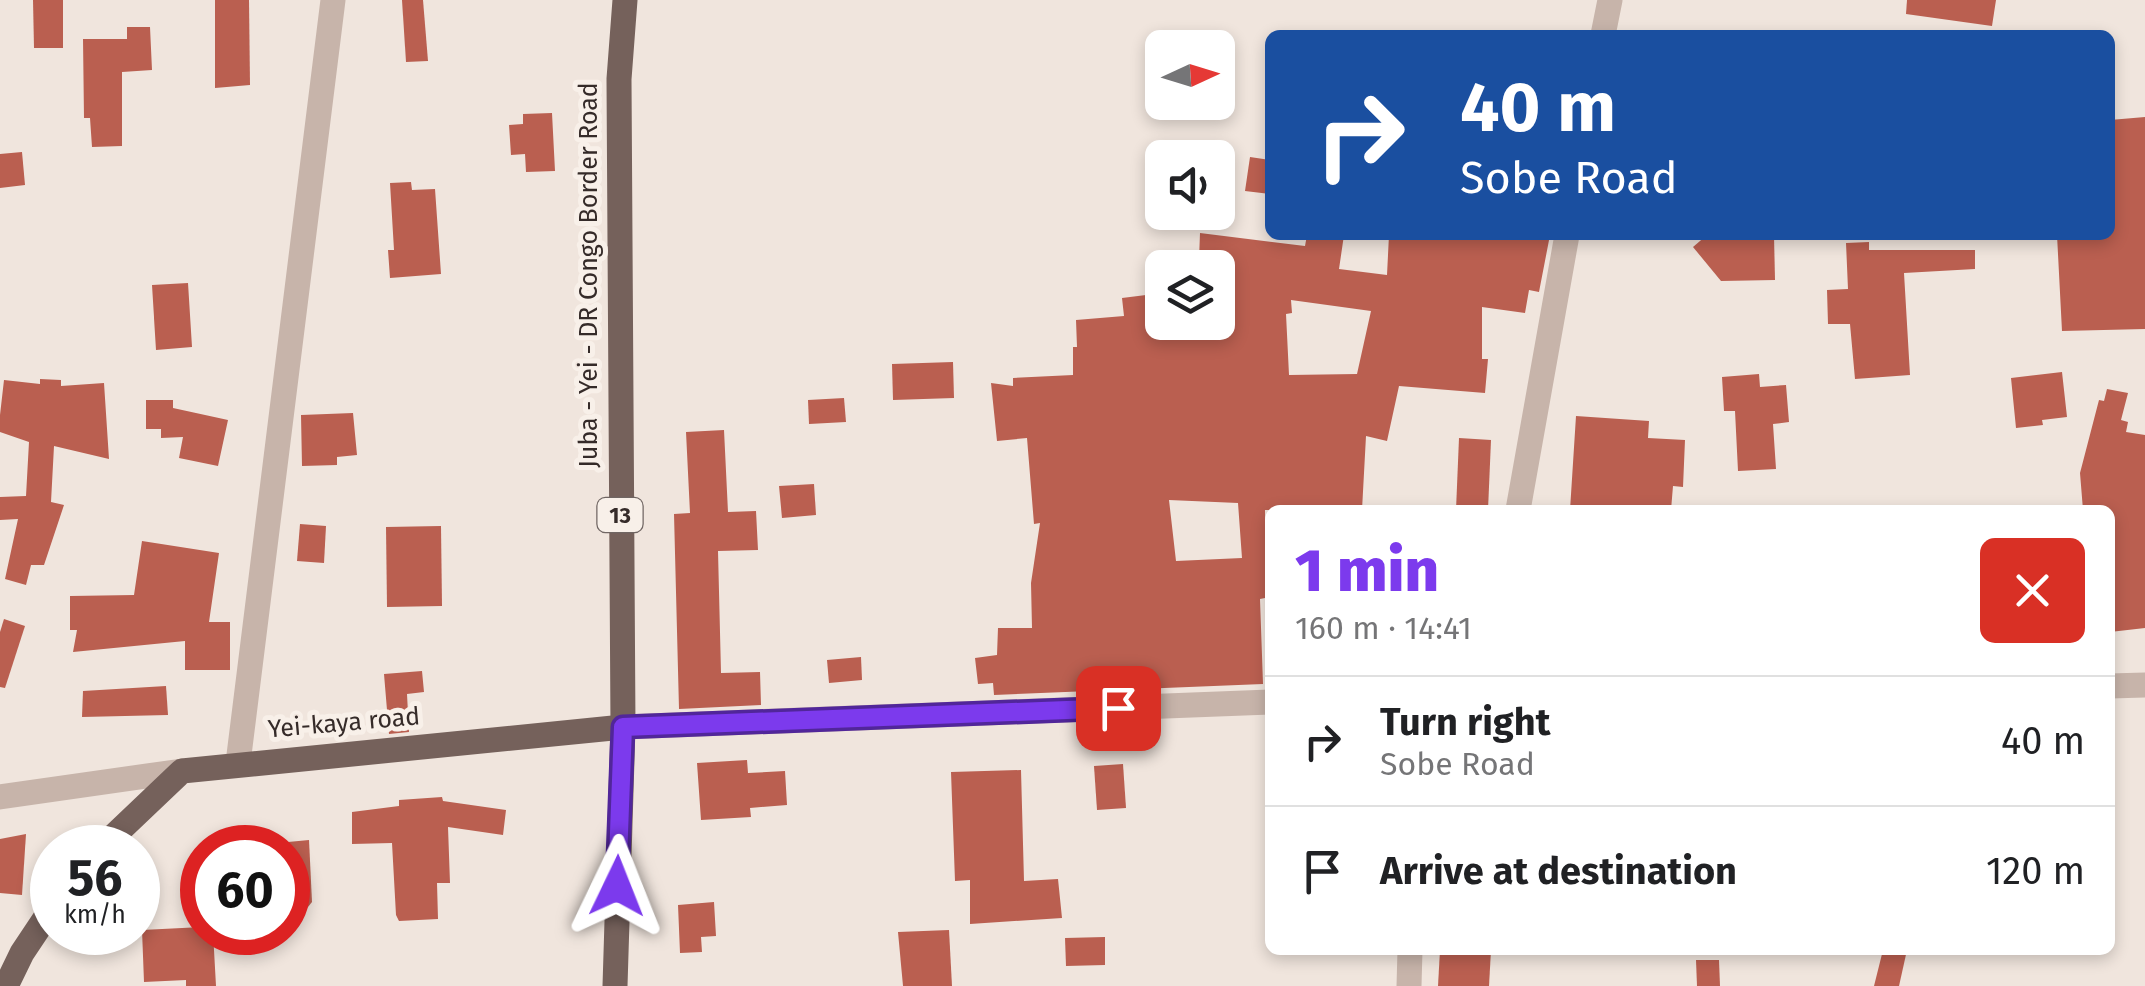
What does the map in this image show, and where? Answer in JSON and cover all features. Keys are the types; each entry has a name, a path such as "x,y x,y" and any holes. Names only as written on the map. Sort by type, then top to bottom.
{"main road":[{"name":"Juba - Yei - DR Congo Border Road","path":"612,0 620,43"},
{"name":"Juba - Yei - DR Congo Border Road","path":"615,986 623,727 620,43 625,0"},
{"name":"Yei-kaya road","path":"182,771 623,727"},
{"path":"125,825 182,771"},
{"path":"6,986 30,941"}],"street":[{"path":"238,763 333,0"},
{"path":"1605,30 1610,0"},
{"path":"1519,505 1566,240"},
{"path":"2115,686 2145,685"},
{"path":"623,727 1265,702"},
{"path":"0,797 182,771"},
{"path":"1410,955 1410,986"}],"building":[{"path":"33,0 63,0 63,48 34,48"},
{"path":"215,0 249,0 250,85 215,88"},
{"path":"402,0 423,0 428,61 406,62"},
{"path":"1907,0 1996,0 1992,26 1906,14"},
{"path":"127,27 150,27 152,70 122,72 122,146 92,147 90,118 84,118 83,39 127,39"},
{"path":"552,113 555,171 526,172 525,154 511,155 509,125 523,124 523,114"},
{"path":"2145,117 2145,329 2062,331 2057,240 2115,240 2115,120"},
{"path":"22,152 25,185 0,188 0,154"},
{"path":"1250,157 1265,159 1265,193 1245,191"},
{"path":"411,182 412,190 435,189 441,274 390,278 388,250 394,250 390,183"},
{"path":"1200,233 1305,246 1306,240 1343,240 1339,269 1387,275 1389,240 1549,240 1539,292 1529,290 1525,313 1482,307 1482,359 1488,359 1485,393 1399,386 1387,441 1366,436 1362,505 1265,505 1265,598 1260,599 1263,684 994,695 993,683 978,684 975,658 997,655 998,628 1032,628 1031,583 1040,523 1034,524 1027,438 997,441 991,383 1013,386 1013,378 1073,375 1076,320 1124,316 1122,298 1145,295 1145,340 1235,340 1235,250 1199,250","holes":["1291,300 1371,311 1357,374 1289,375 1286,314 1292,313","1169,500 1238,503 1242,558 1176,561"]},
{"path":"1701,240 1774,240 1775,280 1721,281 1693,247"},
{"path":"1869,242 1869,250 1975,250 1975,269 1904,273 1910,375 1855,379 1850,324 1828,324 1827,290 1848,289 1846,243"},
{"path":"188,283 192,347 156,350 152,285"},
{"path":"953,362 954,398 893,400 892,364"},
{"path":"2062,372 2067,417 2016,428 2011,378"},
{"path":"1759,374 1760,387 1786,385 1789,422 1773,424 1776,469 1738,471 1735,411 1724,411 1722,377"},
{"path":"40,379 61,380 61,386 104,383 109,459 54,446 51,502 64,505 44,565 31,565 26,585 5,579 18,519 0,520 0,497 26,496 29,442 0,432 0,415 4,380 40,384"},
{"path":"2107,389 2128,393 2121,420 2128,422 2126,432 2145,435 2145,628 2115,631 2115,505 2083,505 2080,473 2099,400 2104,401"},
{"path":"844,398 846,422 809,424 808,400"},
{"path":"146,400 173,400 173,408 228,420 218,466 179,458 183,437 161,438 161,429 146,429"},
{"path":"353,413 357,455 337,457 337,465 302,466 301,415"},
{"path":"1576,416 1649,421 1648,438 1685,440 1683,487 1673,486 1671,505 1570,505"},
{"path":"724,430 728,512 756,511 758,550 718,551 721,673 760,672 761,705 679,709 674,514 690,513 686,432"},
{"path":"1459,438 1491,440 1488,505 1456,505"},
{"path":"814,484 816,515 782,518 779,486"},
{"path":"300,524 326,526 324,563 297,561"},
{"path":"441,526 442,606 387,607 386,527"},
{"path":"142,541 219,553 209,622 230,622 230,670 185,670 185,641 73,652 77,630 70,630 70,596 134,595"},
{"path":"4,619 25,626 5,688 0,687 0,632"},
{"path":"861,657 862,680 829,683 827,660"},
{"path":"422,671 424,692 407,694 409,732 389,734 384,674"},
{"path":"166,686 168,715 82,717 83,691"},
{"path":"747,760 748,773 785,771 787,805 750,808 751,817 701,820 697,763"},
{"path":"1123,764 1126,808 1097,810 1094,766"},
{"path":"1021,770 1024,881 1058,879 1062,918 970,924 970,880 955,881 951,772"},
{"path":"442,797 443,801 506,810 503,835 448,827 450,883 437,883 438,919 399,921 392,843 352,844 352,812 399,806 399,800"},
{"path":"26,834 22,895 0,893 0,839"},
{"path":"714,902 716,936 701,937 702,952 680,953 678,905"},
{"path":"180,928 180,955 214,955 216,986 186,986 186,980 144,982 143,955 160,955 160,929"},
{"path":"949,930 952,986 903,986 898,932"},
{"path":"1105,937 1105,965 1066,966 1065,938"},
{"path":"1440,955 1491,955 1489,986 1438,986"},
{"path":"1882,955 1906,955 1899,986 1874,986"},
{"path":"1696,960 1719,960 1720,986 1697,986"}],"route":[{"path":"617,886 623,727 1118,708"}]}
